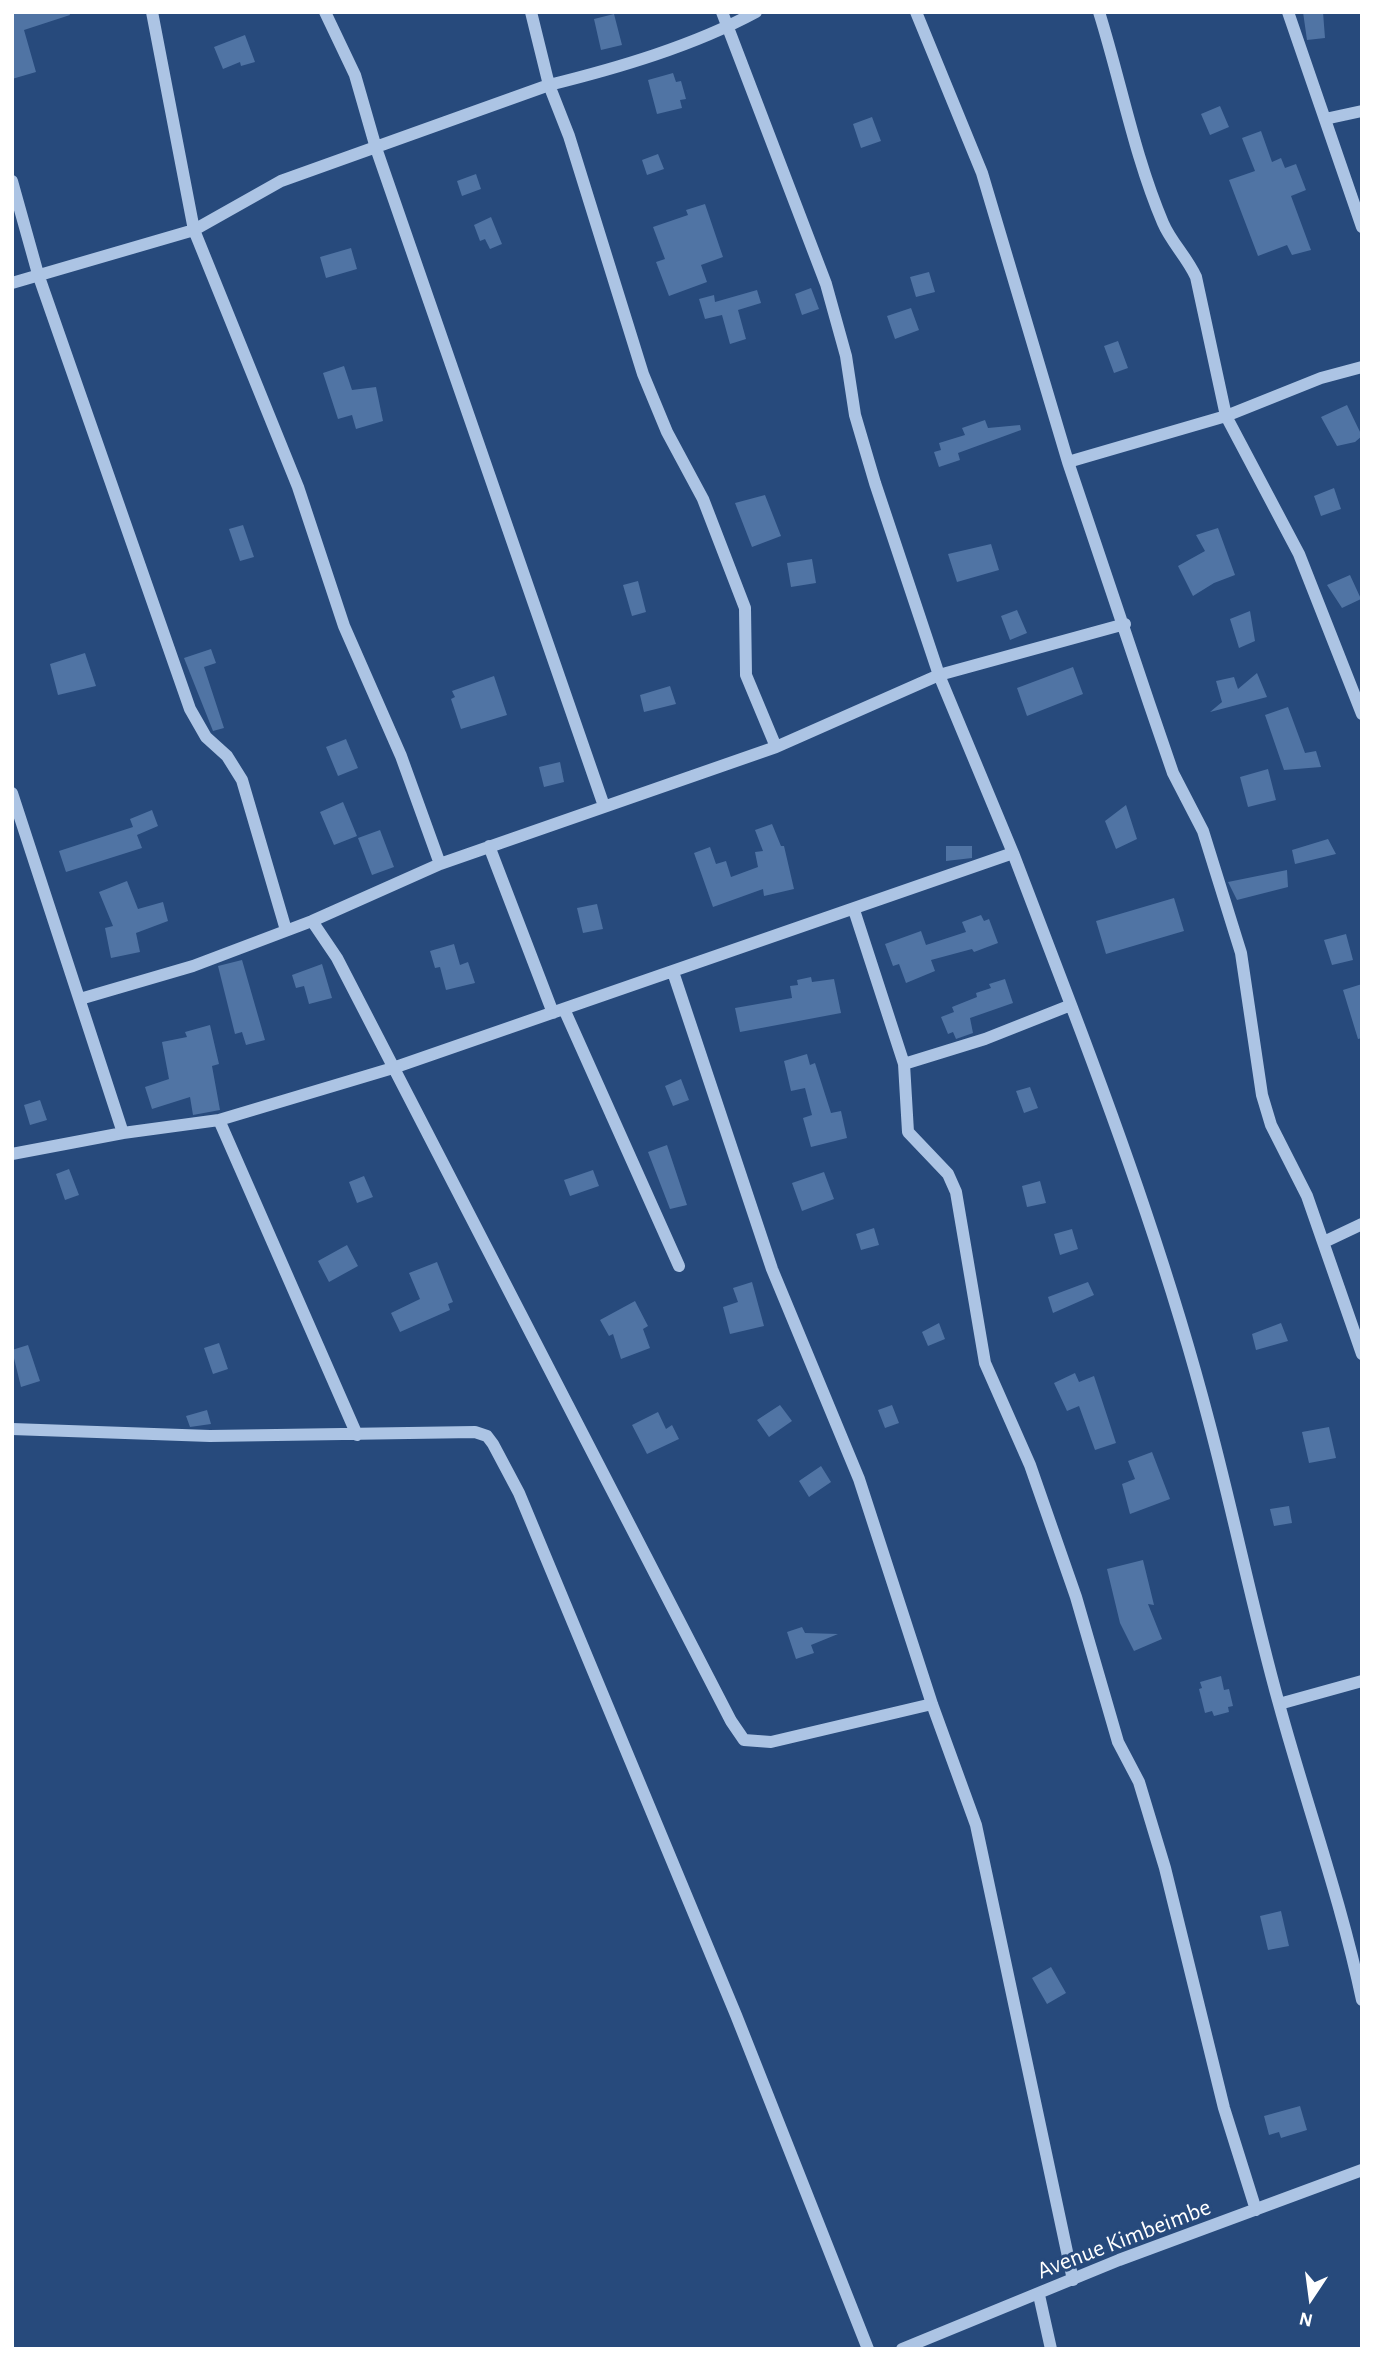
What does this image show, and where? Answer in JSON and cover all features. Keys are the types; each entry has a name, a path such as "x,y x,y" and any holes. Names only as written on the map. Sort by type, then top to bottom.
{"street":[{"path":"152,12 194,230 298,487 344,626 401,756 440,864"},
{"path":"325,12 355,75 376,148 604,806"},
{"path":"531,12 549,85 569,136 643,374 667,432 703,499 745,608 748,625 746,676 776,747"},
{"path":"722,12 826,284 846,356 855,415 939,675 1013,853 1147,1217 1205,1407 1279,1704 1351,1948 1362,2000"},
{"path":"12,283 194,230 281,181 549,85 591,75 727,27 756,12"},
{"path":"916,12 982,173 1068,462 1125,624 1173,773 1203,831 1241,953 1262,1095 1271,1125 1307,1196 1362,1354"},
{"path":"1099,12 1140,161 1164,226 1188,258 1196,277 1226,416 1299,554 1362,714"},
{"path":"1288,12 1362,227"},
{"path":"1325,119 1362,111"},
{"path":"12,181 38,274 190,709 206,737 227,756 242,780 286,930"},
{"path":"1068,462 1226,416 1321,378 1362,367"},
{"path":"80,999 193,965 312,921 440,864 776,747 939,675 1125,624"},
{"path":"12,793 123,1133"},
{"path":"489,846 558,1011 679,1266"},
{"path":"12,1154 123,1133 219,1120 393,1068 1013,853"},
{"path":"853,910 904,1064 908,1132 948,1174 957,1192 985,1363 1030,1465 1076,1597 1118,1742 1139,1782 1165,1868 1224,2108 1256,2210"},
{"path":"312,921 337,958 724,1709 744,1740 771,1742 932,1704"},
{"path":"673,972 772,1269 859,1479 932,1704 976,1825 1073,2280"},
{"path":"904,1064 985,1039 1071,1005"},
{"path":"219,1120 357,1435"},
{"path":"1324,1242 1362,1224"},
{"path":"12,1429 210,1436 475,1432 487,1436 508,1469 736,2015 868,2349"},
{"path":"1279,1704 1362,1681"},
{"name":"Avenue Kimbeimbe","path":"902,2349 1073,2280 1362,2170"},
{"path":"1039,2295 1051,2349"}],"building":[{"path":"12,12 69,12 70,15 24,30 36,72 12,79"},
{"path":"1303,12 1323,12 1325,38 1307,40"},
{"path":"614,14 622,45 601,50 594,19"},
{"path":"245,35 255,62 241,66 240,62 223,69 214,47"},
{"path":"673,73 676,82 681,81 686,99 680,100 682,108 657,114 648,80"},
{"path":"1220,106 1229,127 1210,135 1201,114"},
{"path":"872,117 881,141 861,148 853,124"},
{"path":"1261,131 1272,162 1281,158 1285,168 1296,164 1306,190 1291,196 1311,250 1292,255 1287,245 1258,256 1229,180 1255,171 1242,138"},
{"path":"658,154 664,169 647,175 642,160"},
{"path":"476,174 481,189 462,196 457,181"},
{"path":"705,204 723,257 701,265 707,282 669,296 656,262 665,259 653,227 688,215 686,210"},
{"path":"491,217 502,244 490,249 485,239 480,241 474,225"},
{"path":"351,248 357,269 326,278 320,257"},
{"path":"929,272 935,292 916,297 910,277"},
{"path":"811,288 819,309 802,315 795,294"},
{"path":"757,290 761,303 738,310 746,339 730,344 722,315 705,319 699,299 714,295 715,302"},
{"path":"911,308 919,330 895,339 887,316"},
{"path":"1118,341 1128,368 1114,373 1104,346"},
{"path":"344,366 352,390 376,387 383,421 356,429 352,415 338,419 323,373"},
{"path":"1347,405 1362,436 1355,442 1337,446 1321,417"},
{"path":"985,420 988,428 1020,425 1021,430 958,453 960,460 939,467 934,452 941,450 939,443 965,435 962,428"},
{"path":"1334,488 1341,509 1321,516 1314,496"},
{"path":"765,495 781,536 752,547 735,503"},
{"path":"243,525 254,557 240,561 229,529"},
{"path":"1218,528 1235,575 1214,583 1193,596 1178,566 1205,551 1196,535"},
{"path":"991,544 999,570 957,582 948,554"},
{"path":"812,559 816,583 791,587 787,563"},
{"path":"1350,575 1361,599 1342,608 1327,585"},
{"path":"638,581 646,612 632,616 623,585"},
{"path":"1017,610 1027,633 1010,640 1001,616"},
{"path":"1250,611 1255,641 1239,648 1230,619"},
{"path":"211,649 216,663 204,667 224,728 213,731 184,658"},
{"path":"85,653 96,686 58,695 50,664"},
{"path":"1073,667 1083,694 1027,716 1017,688"},
{"path":"1257,673 1267,697 1210,712 1222,702 1216,681 1234,677 1238,689"},
{"path":"494,676 507,715 461,729 451,699 455,697 452,691"},
{"path":"670,686 676,704 644,712 640,695"},
{"path":"1288,707 1305,753 1316,751 1321,767 1284,770 1265,715"},
{"path":"346,739 358,768 338,776 326,747"},
{"path":"560,762 564,782 544,787 539,767"},
{"path":"1268,769 1276,800 1248,807 1240,777"},
{"path":"343,802 357,836 334,845 320,812"},
{"path":"1126,805 1137,839 1116,849 1105,821"},
{"path":"152,810 158,826 137,835 142,848 66,872 59,851 133,827 130,819"},
{"path":"772,824 781,846 784,846 794,889 764,896 763,889 713,907 694,853 710,847 716,864 726,861 731,877 758,867 755,852 763,851 755,830"},
{"path":"380,830 394,867 372,875 358,838"},
{"path":"1328,839 1336,854 1295,864 1292,850"},
{"path":"946,846 972,846 972,858 946,861"},
{"path":"1287,870 1288,887 1237,900 1228,882"},
{"path":"127,881 138,909 163,902 168,921 136,933 140,952 111,958 105,928 113,926 99,892"},
{"path":"1174,898 1184,931 1106,954 1096,921"},
{"path":"597,904 603,929 583,933 577,908"},
{"path":"981,915 984,921 989,919 998,943 974,952 972,949 931,960 935,971 906,983 899,964 893,966 885,944 921,931 926,945 966,932 962,922"},
{"path":"1346,934 1353,960 1332,965 1324,940"},
{"path":"454,944 460,965 468,962 475,983 446,990 440,967 435,968 430,951"},
{"path":"242,960 265,1040 246,1045 242,1032 235,1034 218,966"},
{"path":"322,964 332,998 309,1004 304,986 296,988 292,975"},
{"path":"811,977 812,982 834,979 841,1013 740,1032 735,1008 792,998 790,986 798,985 797,980"},
{"path":"1005,979 1013,1003 970,1018 973,1033 956,1039 953,1032 948,1034 941,1017 954,1012 952,1007 977,997 976,993 991,988 989,984"},
{"path":"1362,984 1362,1038 1358,1039 1343,990"},
{"path":"210,1025 219,1064 212,1066 220,1110 193,1115 190,1097 152,1109 145,1087 169,1079 162,1042 187,1037 185,1032"},
{"path":"807,1054 810,1065 815,1063 831,1113 841,1111 847,1138 811,1147 803,1118 812,1115 805,1088 791,1091 784,1061"},
{"path":"681,1079 689,1100 673,1106 665,1086"},
{"path":"1030,1087 1038,1108 1024,1113 1016,1091"},
{"path":"40,1100 47,1120 30,1125 24,1105"},
{"path":"667,1145 687,1205 670,1209 648,1152"},
{"path":"69,1169 79,1195 65,1200 56,1174"},
{"path":"593,1170 599,1186 570,1196 564,1180"},
{"path":"824,1172 834,1199 802,1211 792,1183"},
{"path":"364,1176 373,1197 357,1203 349,1182"},
{"path":"1040,1181 1046,1203 1027,1207 1022,1186"},
{"path":"874,1228 879,1245 861,1250 856,1234"},
{"path":"1072,1229 1078,1249 1060,1255 1054,1234"},
{"path":"347,1245 358,1266 329,1282 318,1261"},
{"path":"437,1262 453,1302 448,1304 450,1310 400,1332 391,1313 420,1299 409,1273"},
{"path":"752,1282 764,1326 730,1334 723,1307 738,1302 733,1288"},
{"path":"1088,1282 1094,1295 1053,1313 1048,1297"},
{"path":"635,1301 648,1326 643,1329 650,1348 621,1359 613,1334 609,1336 600,1320"},
{"path":"939,1323 945,1339 928,1346 922,1332"},
{"path":"1281,1323 1288,1341 1256,1350 1252,1334"},
{"path":"219,1343 228,1369 213,1374 204,1348"},
{"path":"28,1345 40,1381 21,1387 12,1350"},
{"path":"1075,1373 1079,1382 1094,1376 1116,1443 1095,1450 1079,1406 1067,1411 1054,1383"},
{"path":"780,1405 792,1421 769,1437 757,1420"},
{"path":"892,1405 899,1423 885,1428 878,1410"},
{"path":"207,1410 211,1424 190,1427 186,1416"},
{"path":"658,1412 666,1429 672,1425 679,1439 647,1454 632,1425"},
{"path":"1329,1427 1336,1458 1309,1463 1302,1432"},
{"path":"1152,1452 1170,1499 1130,1514 1122,1484 1135,1479 1128,1461"},
{"path":"821,1466 831,1482 809,1497 799,1481"},
{"path":"1289,1506 1292,1523 1274,1526 1270,1509"},
{"path":"1143,1560 1154,1605 1148,1604 1162,1639 1134,1651 1120,1623 1107,1569"},
{"path":"802,1627 805,1633 838,1634 811,1645 814,1653 796,1659 787,1632"},
{"path":"1221,1676 1224,1690 1229,1689 1233,1706 1228,1707 1229,1712 1214,1716 1212,1711 1205,1713 1199,1689 1202,1688 1200,1682"},
{"path":"1281,1911 1289,1946 1268,1950 1260,1916"},
{"path":"1051,1967 1066,1993 1047,2004 1032,1978"},
{"path":"1300,2106 1307,2130 1281,2138 1279,2132 1269,2135 1264,2116"}]}
